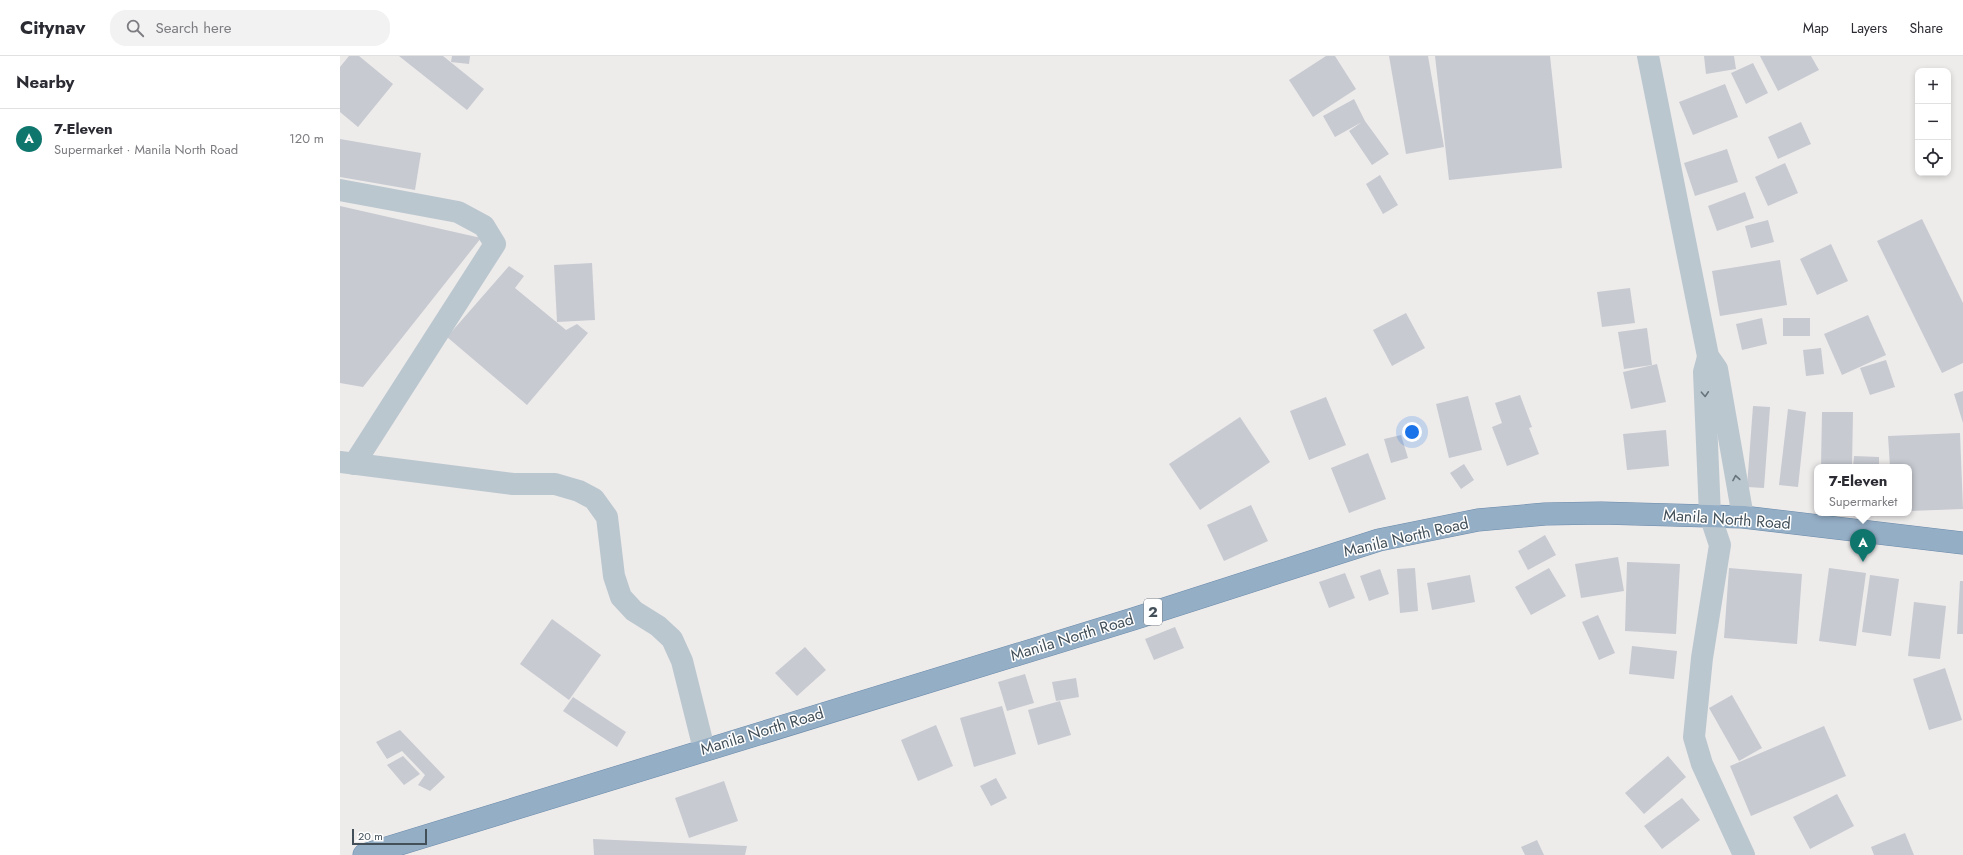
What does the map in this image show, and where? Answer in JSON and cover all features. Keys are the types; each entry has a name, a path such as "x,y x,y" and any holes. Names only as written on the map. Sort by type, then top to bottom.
{"highway":[{"name":"Manila North Road","path":"364,855 1133,618 1379,540 1478,520 1545,514 1601,513 1710,515 1743,517 1963,543"}],"street":[{"path":"1648,56 1708,356 1717,369 1743,517 1720,545"},
{"path":"340,190 458,212 484,226 495,244 347,463 513,484 555,484 579,491 594,499 607,517 614,576 621,597 634,611 658,626 672,639 682,661 704,749"},
{"path":"1708,356 1704,372 1710,515 1720,545 1701,665 1694,737 1702,764 1744,855"}],"building":[{"path":"349,56 359,56 393,84 358,127 340,112 340,67"},
{"path":"399,56 443,56 484,89 467,110"},
{"path":"452,56 470,56 469,64 451,62"},
{"path":"1326,56 1335,56 1356,89 1313,117 1289,80"},
{"path":"1389,56 1428,56 1444,147 1406,154"},
{"path":"1435,56 1550,56 1562,168 1449,180"},
{"path":"1704,56 1734,56 1736,69 1706,74"},
{"path":"1760,56 1811,56 1819,70 1778,91"},
{"path":"1753,63 1768,93 1746,104 1731,73"},
{"path":"1725,84 1738,117 1693,135 1679,102"},
{"path":"1354,99 1365,121 1389,154 1372,165 1349,131 1362,122 1335,137 1323,116"},
{"path":"1801,122 1811,144 1778,159 1768,137"},
{"path":"340,139 421,153 415,190 340,177"},
{"path":"1727,149 1738,182 1695,196 1684,163"},
{"path":"1785,163 1798,193 1768,206 1755,177"},
{"path":"1380,175 1398,205 1383,214 1366,184"},
{"path":"1745,192 1754,218 1717,231 1708,206"},
{"path":"340,206 481,238 363,387 340,383"},
{"path":"1922,219 1963,303 1963,363 1942,373 1877,241"},
{"path":"1768,220 1774,242 1751,248 1745,226"},
{"path":"1831,244 1848,281 1817,295 1800,259"},
{"path":"1780,260 1787,305 1720,316 1712,271"},
{"path":"592,263 595,320 557,322 554,265"},
{"path":"509,266 524,276 515,288 566,330 577,324 588,333 527,405 447,337"},
{"path":"1630,288 1635,323 1602,327 1597,292"},
{"path":"1406,313 1425,348 1392,366 1373,330"},
{"path":"1868,315 1886,355 1842,375 1824,334"},
{"path":"1762,318 1767,344 1742,350 1736,324"},
{"path":"1783,318 1810,318 1810,336 1783,336"},
{"path":"1647,328 1652,365 1624,369 1618,332"},
{"path":"1821,348 1824,374 1806,376 1803,350"},
{"path":"1886,360 1895,387 1870,395 1860,368"},
{"path":"1657,364 1666,402 1631,409 1623,372"},
{"path":"1963,391 1963,423 1954,394"},
{"path":"1520,395 1532,427 1529,428 1539,454 1507,466 1492,427 1502,423 1495,403"},
{"path":"1468,396 1482,450 1449,458 1436,404"},
{"path":"1326,397 1346,445 1309,460 1290,411"},
{"path":"1753,406 1770,407 1764,488 1747,487"},
{"path":"1788,409 1806,412 1798,487 1779,485"},
{"path":"1822,412 1853,412 1852,464 1821,464"},
{"path":"1240,417 1270,462 1200,510 1169,464"},
{"path":"1666,430 1669,466 1627,470 1623,434"},
{"path":"1960,433 1963,509 1912,511 1912,464 1890,464 1888,436"},
{"path":"1401,435 1408,458 1391,463 1384,439"},
{"path":"1368,453 1386,499 1349,513 1331,468"},
{"path":"1854,456 1879,457 1879,464 1853,464"},
{"path":"1464,464 1474,480 1461,489 1450,473"},
{"path":"1251,505 1268,541 1224,561 1207,525"},
{"path":"1545,535 1556,555 1528,570 1518,551"},
{"path":"1618,557 1624,591 1581,598 1575,564"},
{"path":"1627,562 1680,564 1676,634 1625,631"},
{"path":"1415,568 1418,611 1400,613 1397,569"},
{"path":"1549,568 1566,596 1531,615 1515,587"},
{"path":"1729,568 1802,574 1797,644 1724,638"},
{"path":"1829,568 1866,573 1856,646 1819,641"},
{"path":"1380,569 1389,594 1369,601 1360,576"},
{"path":"1345,573 1355,598 1329,608 1319,582"},
{"path":"1470,575 1475,602 1432,610 1427,583"},
{"path":"1870,575 1899,579 1891,636 1862,632"},
{"path":"1960,581 1963,581 1963,634 1957,634"},
{"path":"1914,602 1946,606 1940,659 1908,656"},
{"path":"1598,615 1615,653 1599,660 1582,622"},
{"path":"552,619 601,655 569,700 520,664"},
{"path":"1175,627 1184,648 1154,660 1145,639"},
{"path":"1632,646 1677,651 1674,679 1629,674"},
{"path":"805,647 826,670 797,696 775,673"},
{"path":"1945,668 1962,720 1929,730 1913,679"},
{"path":"1025,674 1034,703 1007,711 998,682"},
{"path":"1076,678 1079,697 1056,701 1052,682"},
{"path":"1732,695 1762,748 1739,761 1709,708"},
{"path":"573,697 626,732 617,747 563,711"},
{"path":"1060,701 1071,735 1038,745 1028,710"},
{"path":"1002,706 1016,754 974,767 960,718"},
{"path":"936,725 953,766 918,781 901,740"},
{"path":"1824,726 1846,776 1751,816 1730,766"},
{"path":"400,730 445,777 430,791 418,785 425,775 402,751 387,759 376,742"},
{"path":"403,756 420,774 404,785 387,765"},
{"path":"1668,756 1686,777 1644,814 1625,793"},
{"path":"996,778 1007,798 991,806 980,786"},
{"path":"724,781 738,821 689,838 675,798"},
{"path":"1837,794 1854,826 1810,849 1793,817"},
{"path":"1682,798 1700,820 1662,849 1644,826"},
{"path":"1905,833 1914,855 1874,855 1871,847"},
{"path":"593,839 747,846 745,855 594,855"},
{"path":"1537,840 1544,855 1525,855 1521,847"}],"place":[{"name":"7-Eleven","path":"1863,562"}]}
